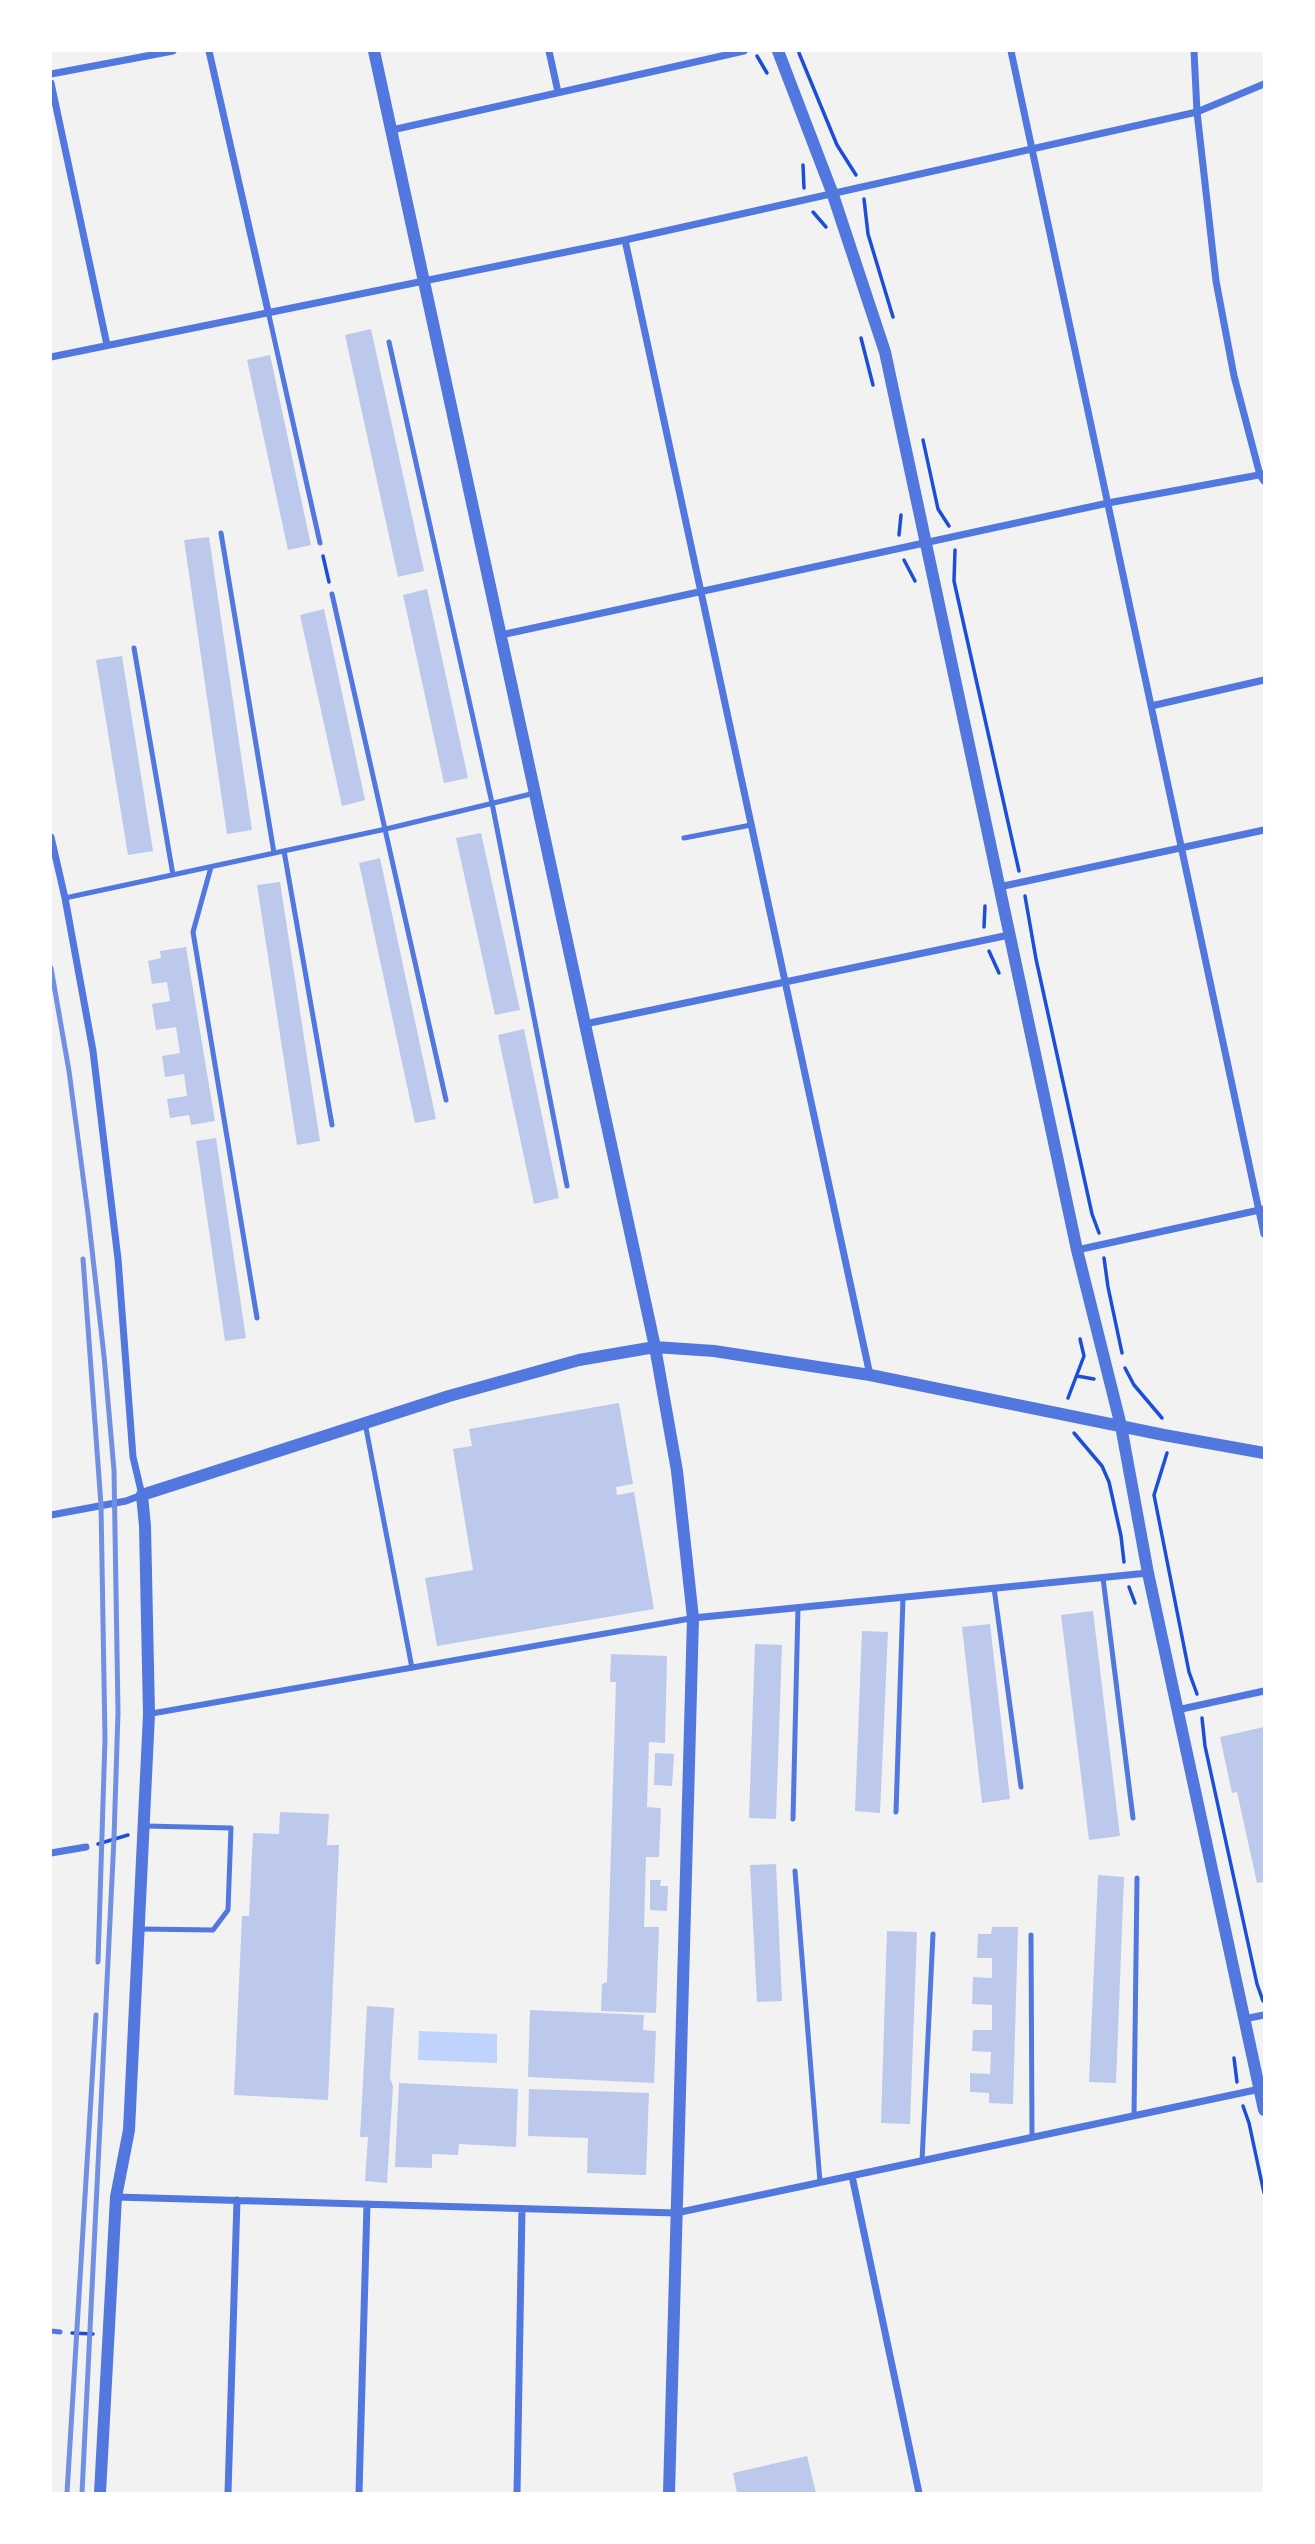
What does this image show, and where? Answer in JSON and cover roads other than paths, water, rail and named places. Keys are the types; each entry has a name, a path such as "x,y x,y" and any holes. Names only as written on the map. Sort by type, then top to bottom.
{"street":[{"path":"51,74 173,51"},
{"path":"209,51 268,311"},
{"path":"374,51 655,1347 677,1471 693,1618 669,2493"},
{"path":"549,51 558,92"},
{"path":"391,130 744,51"},
{"path":"778,51 832,192 885,352 1077,1250 1121,1426 1148,1573 1264,2110"},
{"path":"1010,51 1181,848 1262,1209 1264,1234"},
{"path":"501,635 1108,503 1263,477 1234,376 1216,281 1197,112 1194,51"},
{"path":"51,83 107,345"},
{"path":"51,357 625,240 1197,112 1264,84"},
{"path":"625,240 870,1375"},
{"path":"1151,706 1264,680"},
{"path":"999,887 1264,830"},
{"path":"51,838 65,898 93,1051 118,1259 133,1457 142,1495 145,1525 149,1714 130,2130 116,2197 100,2493"},
{"path":"585,1024 1009,935"},
{"path":"1077,1250 1262,1209"},
{"path":"51,1516 126,1501 365,1423 579,1360 655,1347 727,1353 870,1375 1264,1453"},
{"path":"149,1714 693,1618 1148,1573"},
{"path":"1177,1710 1264,1691"},
{"path":"51,1853 86,1847"},
{"path":"1244,2019 1264,2015"},
{"path":"116,2197 676,2213 1260,2089"},
{"path":"852,2176 919,2493"},
{"path":"228,2493 237,2200"},
{"path":"359,2493 367,2204"},
{"path":"517,2493 522,2209"}],"lane":[{"path":"268,311 320,543"},
{"path":"388,342 492,803 567,1186"},
{"path":"221,533 274,853"},
{"path":"332,594 446,1100"},
{"path":"134,648 173,875"},
{"path":"65,898 386,829 536,793"},
{"path":"684,838 751,825"},
{"path":"284,851 332,1125"},
{"path":"211,866 193,932 257,1318"},
{"path":"365,1423 412,1668"},
{"path":"1103,1578 1133,1818"},
{"path":"994,1588 1021,1787"},
{"path":"896,1812 903,1597"},
{"path":"793,1819 798,1607"},
{"path":"139,1929 213,1930 228,1910 231,1828 144,1828"},
{"path":"795,1871 820,2182"},
{"path":"1134,2116 1137,1878"},
{"path":"922,2161 933,1934"},
{"path":"1031,1935 1031,2137"},
{"path":"51,2331 60,2332"}],"water":[{"path":"419,2031 497,2034 497,2063 418,2060"}],"railway":[{"path":"51,968 69,1071 88,1214 114,1470 118,1712 82,2493"},
{"path":"83,1259 101,1505 105,1739 98,1962"},
{"path":"67,2493 96,2015"}]}
